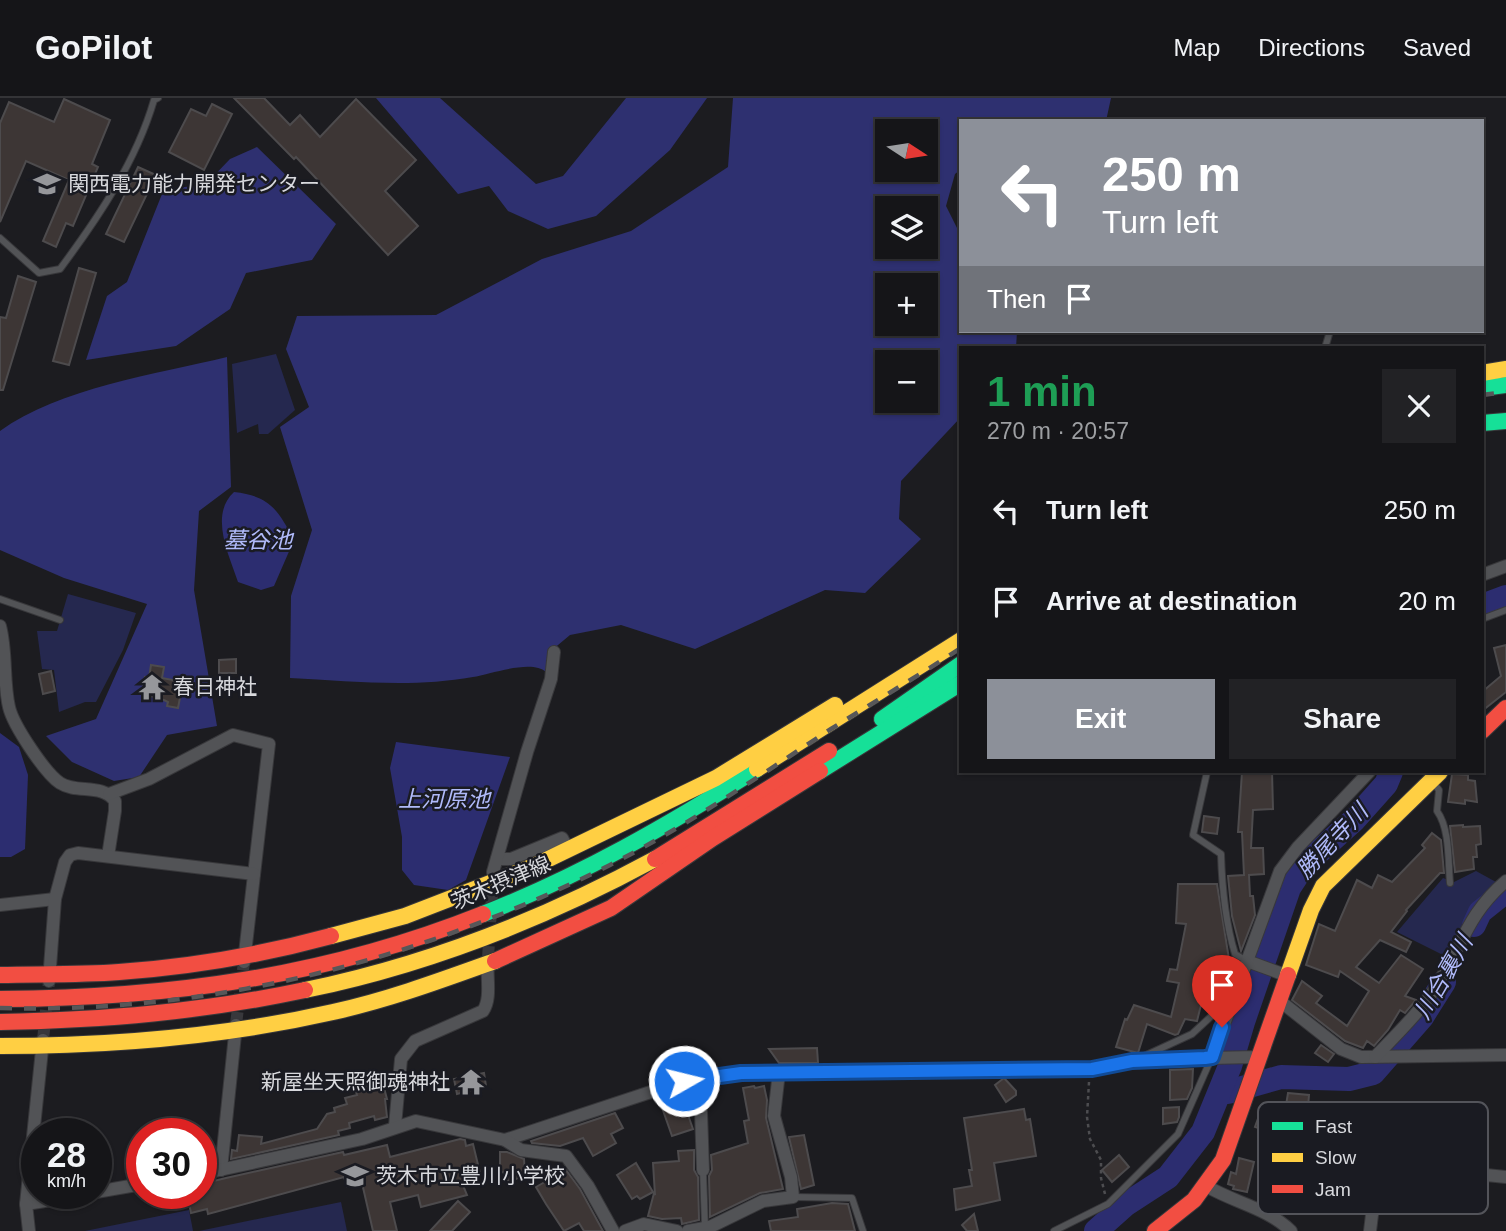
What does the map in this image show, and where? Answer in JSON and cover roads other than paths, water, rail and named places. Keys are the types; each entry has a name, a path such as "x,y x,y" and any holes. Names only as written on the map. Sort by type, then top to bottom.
{"main road":[{"path":"1484,373 1506,369"},
{"path":"1484,388 1506,385"},
{"path":"1484,410 1506,407"},
{"path":"1484,423 1506,421"},
{"path":"0,975 49,978 245,959 405,916 516,874 587,840 622,832 716,778 959,628"},
{"name":"茨木摂津線","path":"0,999 91,999 216,986 289,974 457,925 535,894 601,862 681,817 959,641"},
{"name":"茨木摂津線","path":"0,1022 148,1017 248,1003 381,973 459,947 537,916 684,843 959,667"},
{"path":"0,1046 150,1041 335,1012 406,992 488,961 595,917 642,883 959,683"},
{"path":"1484,729 1506,708"},
{"path":"1155,1231 1193,1203 1208,1186 1223,1160 1254,1075 1257,1057 1280,1001 1311,910 1323,886 1436,776"},
{"path":"339,961 386,938 507,891 587,854 591,849 587,840"},
{"path":"280,997 338,995 454,963 642,883"},
{"path":"0,986 46,989 91,999"},
{"path":"0,1035 78,1033 186,1023 217,1016 248,1003"}],"street":[{"path":"1484,574 1506,566"},
{"path":"0,626 9,709 33,752 64,785 95,789 109,794 116,806 108,856"},
{"path":"554,652 551,679 495,865 562,838 568,850"},
{"path":"109,794 149,779 233,735 269,744 245,959"},
{"path":"1214,1057 1228,1011 1280,871 1298,847 1368,773"},
{"path":"49,978 55,899 65,862 70,855 78,853 108,856 254,874"},
{"path":"1378,1057 1429,997 1472,918 1492,893 1506,881"},
{"path":"0,905 55,899"},
{"path":"395,1126 401,1059 415,1041 483,1011 488,1000 488,961"},
{"path":"1247,961 1288,976"},
{"path":"1280,1001 1341,1049 1361,1057 1506,1055"},
{"path":"221,1170 236,1027"},
{"path":"35,1118 43,1043"},
{"path":"505,1140 684,1081 741,1073 1092,1069 1132,1061 1257,1057"},
{"path":"688,1231 705,1228 763,1201 793,1197 791,1177 774,1116 779,1072"},
{"path":"684,1081 701,1112 703,1170"},
{"path":"217,1171 362,1139 416,1121 505,1140 521,1150 566,1156 588,1186 613,1231"},
{"path":"1488,1175 1506,1177"},
{"path":"1208,1186 1225,1196 1258,1207"},
{"path":"27,1209 29,1231"},
{"path":"1270,1214 1291,1231"},
{"path":"625,1231 644,1224 677,1231"}],"lane":[{"path":"0,238 39,273 60,269 95,222 145,128 154,100 158,98"},
{"path":"0,600 60,620"},
{"path":"1484,618 1506,610"},
{"path":"1207,773 1193,835 1221,854 1225,917 1230,939 1235,954 1247,961"},
{"path":"1436,776 1439,790 1437,811 1442,817 1445,831 1450,883"},
{"path":"1132,1061 1192,1034 1217,1010 1228,1011"},
{"path":"1054,1231 1108,1204 1178,1134 1214,1057"},
{"path":"703,1170 705,1228"},
{"path":"793,1197 852,1198 863,1231"}],"water":[{"name":"墓谷池","path":"234,492 256,497 272,506 294,540 274,586 261,590 238,582 226,548 222,523 227,501"},
{"path":"0,733 19,747 28,775 25,849 11,857 0,857"},
{"name":"上河原池","path":"396,742 510,757 466,880 448,890 414,885 402,870 402,837 390,768"}],"waterway":[{"name":"勝尾寺川","path":"1484,605 1506,597"},
{"name":"勝尾寺川","path":"1096,1231 1125,1205 1168,1177 1203,1132 1230,1066 1289,888 1304,865 1354,820 1386,784 1391,773"},
{"name":"川合裏川","path":"1474,925 1480,912 1506,891"},
{"name":"川合裏川","path":"1228,1092 1281,1077 1349,1079 1373,1073 1422,1017 1444,982"}],"tunnel":[{"path":"488,958 493,878"},
{"path":"236,1024 244,962"},
{"path":"43,1040 49,981"}],"railway":[{"path":"1484,395 1506,392"},
{"path":"0,1008 158,1002 236,990 314,974 390,954 465,928 538,899 639,850 959,649"}],"place":[{"name":"関西電力能力開発センター","path":"47,184"},
{"name":"春日神社","path":"152,687"},
{"name":"新屋坐天照御魂神社","path":"471,1082"},
{"name":"茨木市立豊川小学校","path":"355,1176"}]}
